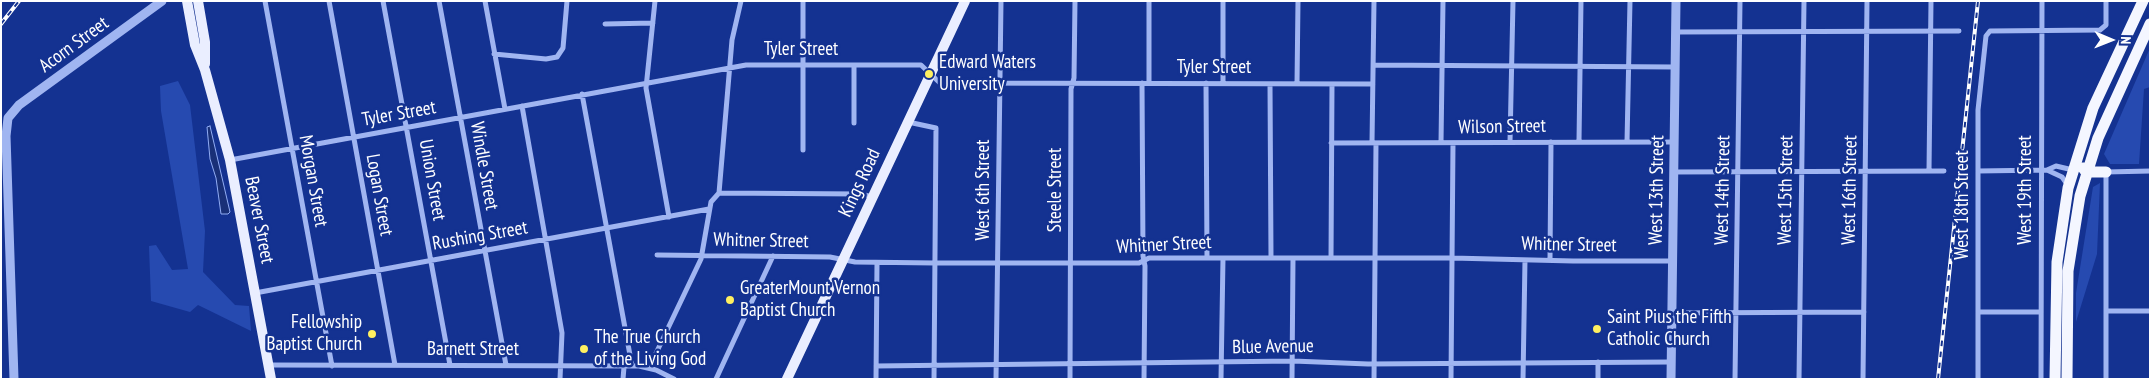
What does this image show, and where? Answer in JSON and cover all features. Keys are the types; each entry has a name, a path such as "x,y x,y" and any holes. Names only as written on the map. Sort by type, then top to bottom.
{"highway":[{"path":"2055,379 2057,262 2068,188 2087,126 2143,1"},
{"path":"2071,247 2086,172 2094,149 2150,24"},
{"path":"2086,172 2082,162 2087,126"},
{"path":"2094,149 2097,159 2106,172"},
{"path":"2067,379 2067,305 2076,181 2073,170"},
{"path":"2086,172 2106,172"}],"main road":[{"name":"Beaver Street","path":"187,1 195,45 205,70 230,160 271,379"},
{"name":"Beaver Street","path":"198,1 205,42 205,70"},
{"name":"Kings Road","path":"787,379 965,1"}],"street":[{"name":"Acorn Street","path":"14,379 6,136 8,118 19,105 162,1"},
{"name":"Morgan Street","path":"265,1 332,366"},
{"name":"Logan Street","path":"329,1 395,365"},
{"name":"Union Street","path":"383,1 450,365"},
{"name":"Windle Street","path":"439,1 506,366"},
{"path":"485,1 505,109"},
{"path":"494,54 546,59 557,57 563,48 567,1"},
{"path":"655,1 646,88 669,217"},
{"path":"719,193 732,40 741,1"},
{"path":"803,1 803,150"},
{"name":"West 6th Street","path":"996,379 1001,1"},
{"name":"Steele Street","path":"1070,379 1075,1"},
{"path":"1144,379 1145,83 1149,1"},
{"path":"1223,83 1224,1"},
{"path":"1297,84 1298,1"},
{"path":"1374,1 1372,84 1375,258 1374,379"},
{"path":"1441,143 1443,1"},
{"path":"1510,142 1513,1"},
{"path":"1579,141 1582,1"},
{"path":"1627,142 1630,1"},
{"name":"West 13th Street","path":"1671,379 1676,1"},
{"name":"West 14th Street","path":"1735,379 1740,1"},
{"name":"West 15th Street","path":"1799,379 1804,1"},
{"name":"West 16th Street","path":"1863,379 1867,1"},
{"path":"1930,171 1932,1"},
{"name":"West 19th Street","path":"2041,379 2044,170 2042,1"},
{"path":"2042,31 2096,31 2104,28 2106,1"},
{"path":"605,24 653,23"},
{"path":"1676,32 1959,31"},
{"name":"West 18th Street","path":"1978,379 1978,110 1988,32 2042,31"},
{"name":"Tyler Street","path":"230,160 746,65 921,65 940,83 1372,84"},
{"path":"854,65 854,123"},
{"path":"1373,65 1676,67"},
{"path":"1206,83 1207,258"},
{"path":"1270,84 1271,258"},
{"path":"1331,258 1332,84"},
{"path":"582,94 632,366"},
{"path":"522,106 562,333 560,379"},
{"path":"908,122 936,128 934,379"},
{"name":"Wilson Street","path":"1331,142 1674,142"},
{"path":"1550,260 1551,142"},
{"path":"1450,379 1453,143"},
{"path":"1978,171 2044,170 2056,166 2073,170"},
{"path":"2044,170 2062,177 2068,188"},
{"path":"1673,172 1944,171"},
{"path":"2106,379 2106,172 2150,171"},
{"path":"649,368 703,256 710,209 714,196 719,193 860,194 873,197"},
{"name":"Rushing Street","path":"255,293 710,209"},
{"name":"Whitner Street","path":"657,255 773,256 877,262 935,263 1138,263 1149,258 1452,258 1672,261"},
{"path":"716,379 773,256"},
{"path":"1221,379 1223,258"},
{"path":"1292,379 1293,258"},
{"path":"1523,379 1524,260"},
{"path":"876,379 877,262"},
{"path":"2106,311 2150,311"},
{"path":"1672,313 1864,312"},
{"path":"1978,312 2041,312"},
{"name":"Blue Avenue","path":"876,366 1293,361 1374,363 1671,362"},
{"path":"1598,362 1598,379"},
{"name":"Barnett Street","path":"268,365 632,366 649,368 674,379"},
{"path":"623,379 624,367"}],"shaded area":[{"path":"2150,48 2150,87 2144,89 2139,164 2110,164 2104,154"},
{"path":"178,81 190,105 205,231 203,272 235,305 249,306 251,331 198,305 190,312 151,301 149,246 156,245 172,270 188,269 161,111 160,86"},
{"path":"210,126 230,212 228,214 221,214 216,178 210,159 207,127"},
{"path":"2100,183 2097,254 2076,322 2076,293 2093,187"}],"railway":[{"path":"1,24 19,1"},
{"path":"1938,379 1978,1"}],"place":[{"name":"Edward Waters University","path":"929,74"},
{"name":"GreaterMount Vernon Baptist Church","path":"730,300"},
{"name":"Saint Pius the Fifth Catholic Church","path":"1597,329"},
{"name":"Fellowship Baptist Church","path":"372,334"},
{"name":"The True Church of the Living God","path":"584,349"}]}
